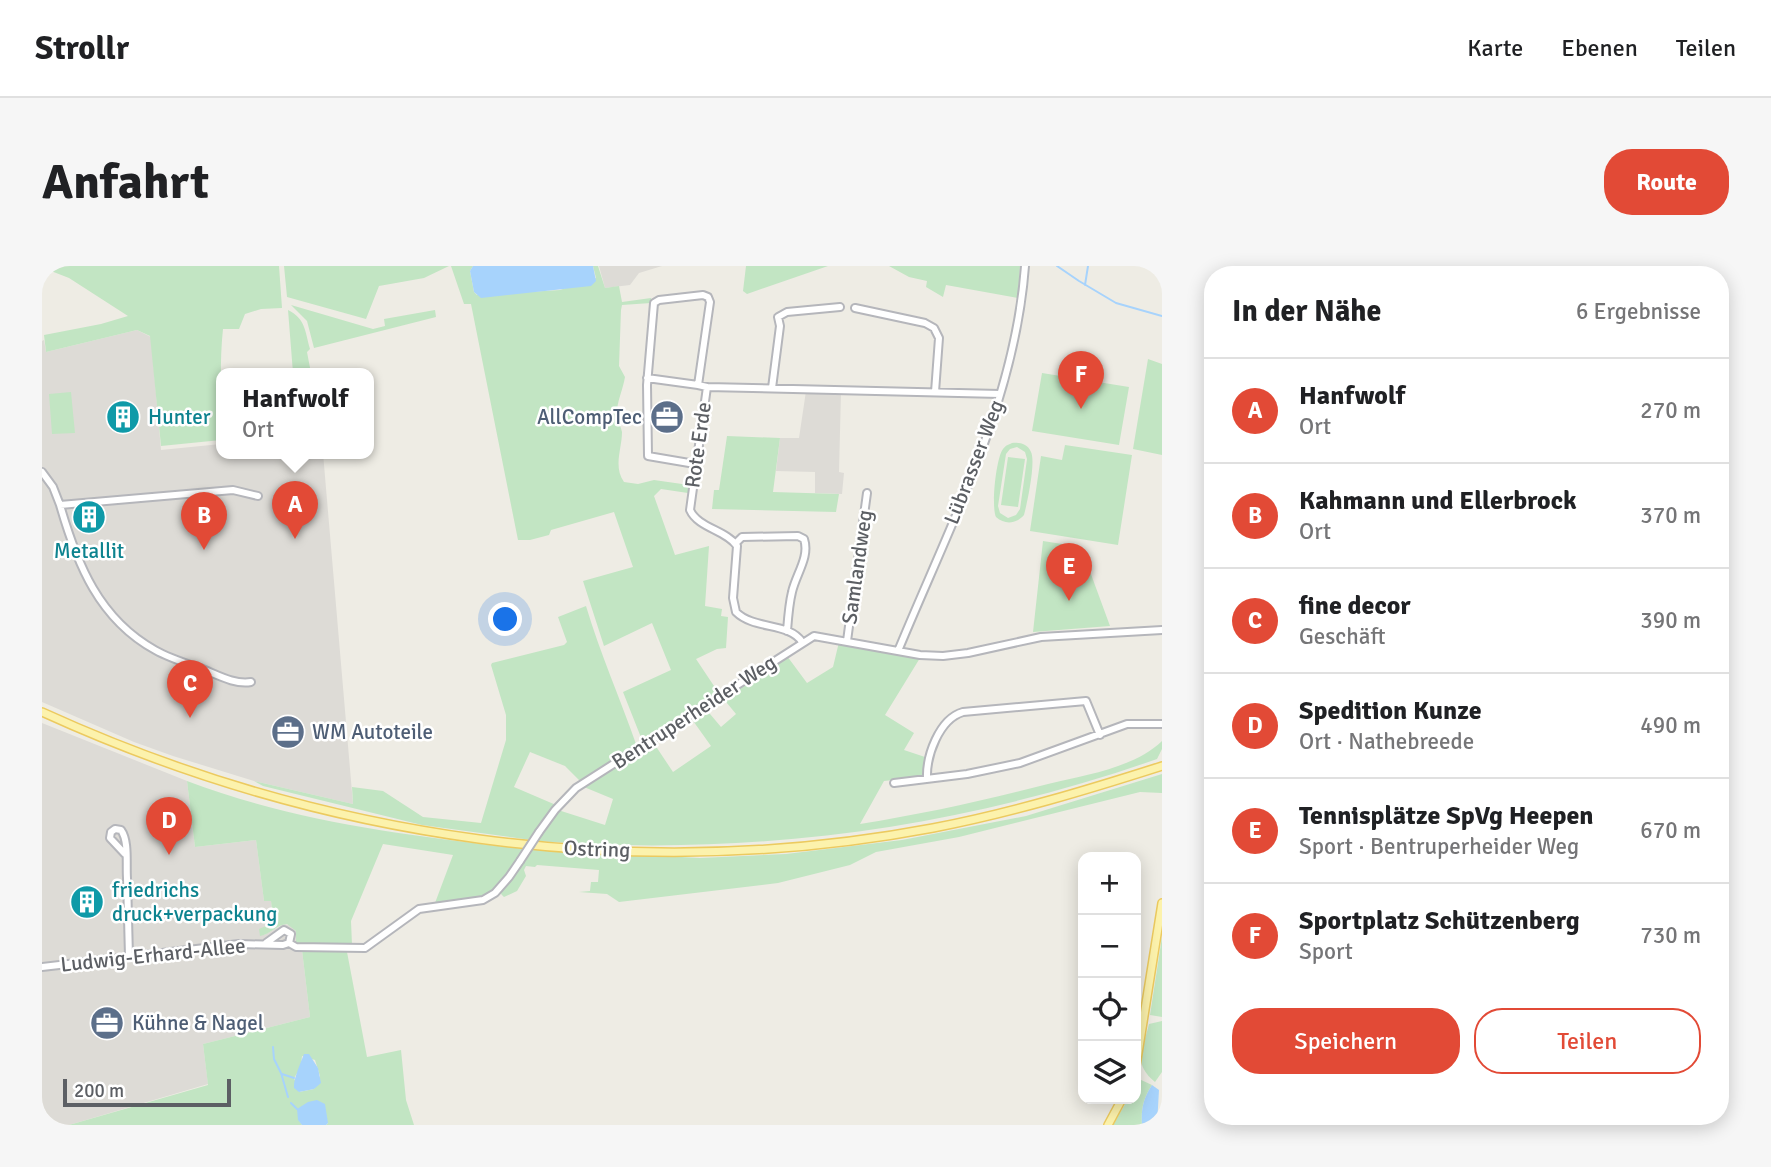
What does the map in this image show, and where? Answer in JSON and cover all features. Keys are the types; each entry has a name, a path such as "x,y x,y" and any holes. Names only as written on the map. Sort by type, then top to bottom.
{"main road":[{"name":"Ostring","path":"42,712 139,754 222,783 310,808 429,832 560,848 668,852 757,850 886,836 1029,806 1162,766"},
{"path":"1140,1041 1162,903"},
{"path":"1108,1125 1119,1104"}],"street":[{"name":"Lübrasser Weg","path":"898,651 974,468 1000,394 1020,319 1025,266"},
{"name":"Rote Erde","path":"647,378 654,303 659,300 703,295 708,297 709,302 698,385 1000,394"},
{"path":"772,387 780,326 778,317 787,312 840,307"},
{"path":"855,308 925,323 934,328 939,338 934,392"},
{"path":"695,464 648,456 647,378 698,385"},
{"name":"Rote Erde","path":"707,387 695,464 691,514 736,542"},
{"path":"42,472 53,487 88,582 120,625 160,653 236,682 251,681"},
{"path":"60,505 233,490 258,496"},
{"name":"Samlandweg","path":"847,641 867,493"},
{"path":"787,631 792,592 806,546 804,539 798,536 742,537 736,542 738,550 733,603 736,612 744,618 787,631 797,634 802,642"},
{"name":"Bentruperheider Weg","path":"289,943 296,947 365,948 419,909 483,900 495,893 509,877 555,810 576,788 802,642 818,635 898,651 947,656 1041,637 1162,630"},
{"path":"927,779 940,729 950,717 963,712 1086,701 1100,735"},
{"path":"894,783 967,775 1020,763 1127,723 1162,724"},
{"path":"125,854 130,957"},
{"name":"Ludwig-Erhard-Allee","path":"42,967 239,944 285,945 289,943 291,934 284,930 265,944"}],"shaded area":[{"path":"599,266 662,266 639,273 630,285 605,288"},
{"path":"137,330 151,337 161,450 216,444 216,459 324,459 353,804 254,781 173,756 42,702 44,340 46,352"},
{"path":"806,391 841,392 839,472 844,473 842,494 815,493 815,472 776,471 780,438 799,438"},
{"path":"42,723 187,781 195,847 256,840 264,901 271,901 273,918 264,935 284,924 290,925 296,931 297,940 291,949 302,950 310,1017 203,1044 208,1084 69,1125 42,1125"}],"green space":[{"path":"43,266 279,266 282,308 261,309 245,314 239,329 223,329 221,368 216,368 216,440 161,446 150,336 137,330 46,352 44,335 128,316 69,278"},
{"path":"284,266 449,266 424,278 379,286 366,319 287,297"},
{"path":"451,266 473,266 470,271 477,295 560,290 596,278 593,266 598,266 605,288 619,286 622,302 651,298 651,303 622,305 621,310 619,366 625,377 617,411 622,432 619,470 624,482 638,484 654,480 689,485 688,493 661,489 654,496 675,555 709,546 705,606 722,609 721,616 728,617 726,648 717,649 696,659 718,692 642,740 623,692 671,670 652,623 604,646 583,581 633,567 614,512 551,530 549,535 518,540 471,304 464,304"},
{"path":"746,266 828,266 747,294 743,291"},
{"path":"889,266 1020,266 1018,298 946,285 943,297 926,287 927,281 909,277"},
{"path":"291,305 373,329 385,326 384,319 435,310 436,317 314,348 307,321"},
{"path":"288,310 304,326 310,349 307,352 310,368 293,368"},
{"path":"1148,359 1162,364 1162,455 1133,449"},
{"path":"1042,373 1129,387 1119,445 1032,431"},
{"path":"71,392 75,433 52,434 49,394"},
{"path":"727,436 780,438 773,492 839,494 836,512 712,509 714,490 719,490"},
{"path":"1021,443 1028,447 1032,465 1024,515 1010,522 996,517 994,503 1000,454 1011,444","holes":["1017,447 1025,452 1027,459 1020,509 1016,515 1008,518 1000,513 998,506 1006,454"]},
{"path":"1065,445 1132,455 1118,545 1030,531 1041,456 1062,460"},
{"path":"1008,457 1025,459 1018,507 1001,505"},
{"path":"1043,541 1081,547 1110,626 1033,632"},
{"path":"586,606 636,744 580,781 565,766 530,752 514,787 556,805 531,840 422,825 263,786 254,781 353,804 352,787 383,791 423,817 481,823 506,740 506,715 491,665 564,645 567,642 558,617"},
{"path":"839,642 920,658 885,715 914,733 904,750 928,758 923,774 919,777 884,781 860,824 955,806 1093,774 1138,758 1162,741 1162,749 1157,759 1006,804 852,832 773,841 695,845 537,841 558,810 605,825 613,799 584,787 653,742 673,772 711,746 691,718 705,708 721,727 736,714 722,697 787,656 807,683 833,667"},
{"path":"1162,774 1162,793 1140,792 959,837 876,852 850,865 778,883 619,902 607,894 579,892 590,891 591,882 598,882 599,870 537,865 526,866 526,876 517,891 504,897 501,894 532,849 700,858 786,854 902,840 1026,816"},
{"path":"187,781 269,807 353,826 525,849 507,876 489,892 467,900 435,903 453,855 383,844 351,921 352,945 296,943 296,931 287,924 260,936 259,929 268,925 273,918 271,901 264,901 256,840 195,847"},
{"path":"1162,937 1162,1017 1150,1015"},
{"path":"302,950 347,952 367,1057 401,1050 406,1100 414,1125 326,1125 328,1123 298,1119 302,1125 69,1125 208,1085 203,1044 310,1017","holes":["302,1056 315,1060 320,1076 314,1089 299,1092 294,1078 301,1067"]},
{"path":"1162,1021 1162,1072 1155,1082 1141,1062 1149,1024"},
{"path":"1141,1080 1152,1085 1143,1104 1142,1125 1113,1125 1125,1104 1141,1104"}],"water":[{"path":"473,266 593,266 596,281 591,286 481,298 474,292 470,271"},
{"path":"304,1054 309,1054 318,1068 321,1083 314,1089 299,1092 294,1085"},
{"path":"1152,1085 1159,1090 1157,1125 1142,1125 1143,1104"},
{"path":"317,1100 325,1104 328,1123 302,1125 298,1120 297,1109"}],"waterway":[{"path":"1057,266 1116,303 1162,316"},
{"path":"1085,285 1088,266"},
{"path":"273,1047 274,1059 288,1097"},
{"path":"282,1074 294,1078"},
{"path":"291,1103 297,1109"}],"place":[{"name":"Sportplatz Schützenberg","path":"1081,409"},
{"name":"Hunter","path":"123,417"},
{"name":"AllCompTec","path":"667,417"},
{"name":"Metallit","path":"89,517"},
{"name":"Hanfwolf","path":"295,539"},
{"name":"Kahmann und Ellerbrock","path":"204,550"},
{"name":"Tennisplätze SpVg Heepen","path":"1069,601"},
{"name":"fine decor","path":"190,718"},
{"name":"WM Autoteile","path":"288,732"},
{"name":"Spedition Kunze","path":"169,855"},
{"name":"friedrichs druck+verpackung","path":"87,902"},
{"name":"Kühne & Nagel","path":"107,1023"}]}
